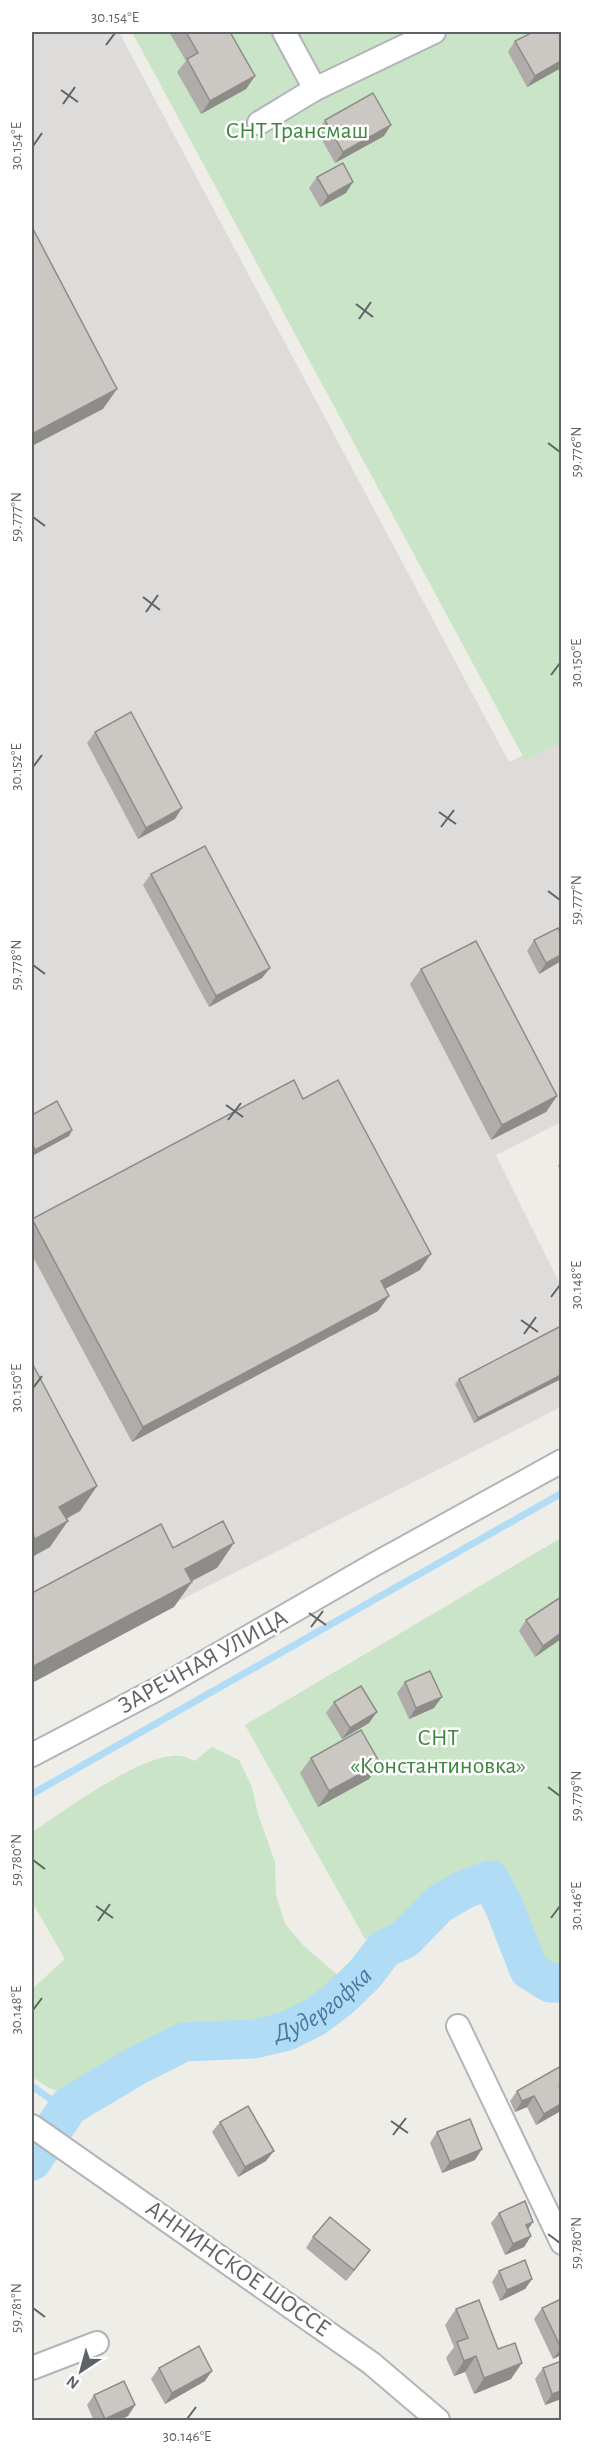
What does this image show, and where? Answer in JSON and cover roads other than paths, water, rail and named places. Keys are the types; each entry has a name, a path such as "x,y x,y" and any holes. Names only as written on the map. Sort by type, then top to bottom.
{"street":[{"path":"284,32 315,89"},
{"path":"260,123 315,89 434,32"},
{"name":"ЗАРЕЧНАЯ УЛИЦА","path":"32,1755 165,1685 375,1564 561,1461"},
{"path":"458,2026 561,2243"},
{"name":"АННИНСКОЕ ШОССЕ","path":"32,2126 371,2363 438,2421"},
{"path":"32,2368 97,2343"}],"waterway":[{"path":"32,1794 562,1493"},
{"name":"Дудергофка","path":"32,2161 69,2106 138,2065 184,2042 254,2039 287,2031 315,2017 339,1999 365,1974 384,1949 405,1939 439,1904 465,1889 490,1880 504,1906 529,1970 550,1983 562,1983"},
{"path":"32,2086 67,2111"}],"park label":[{"name":"СНТ Трансмаш","path":"297,131"},
{"name":"СНТ «Константиновка»","path":"438,1752"}]}
